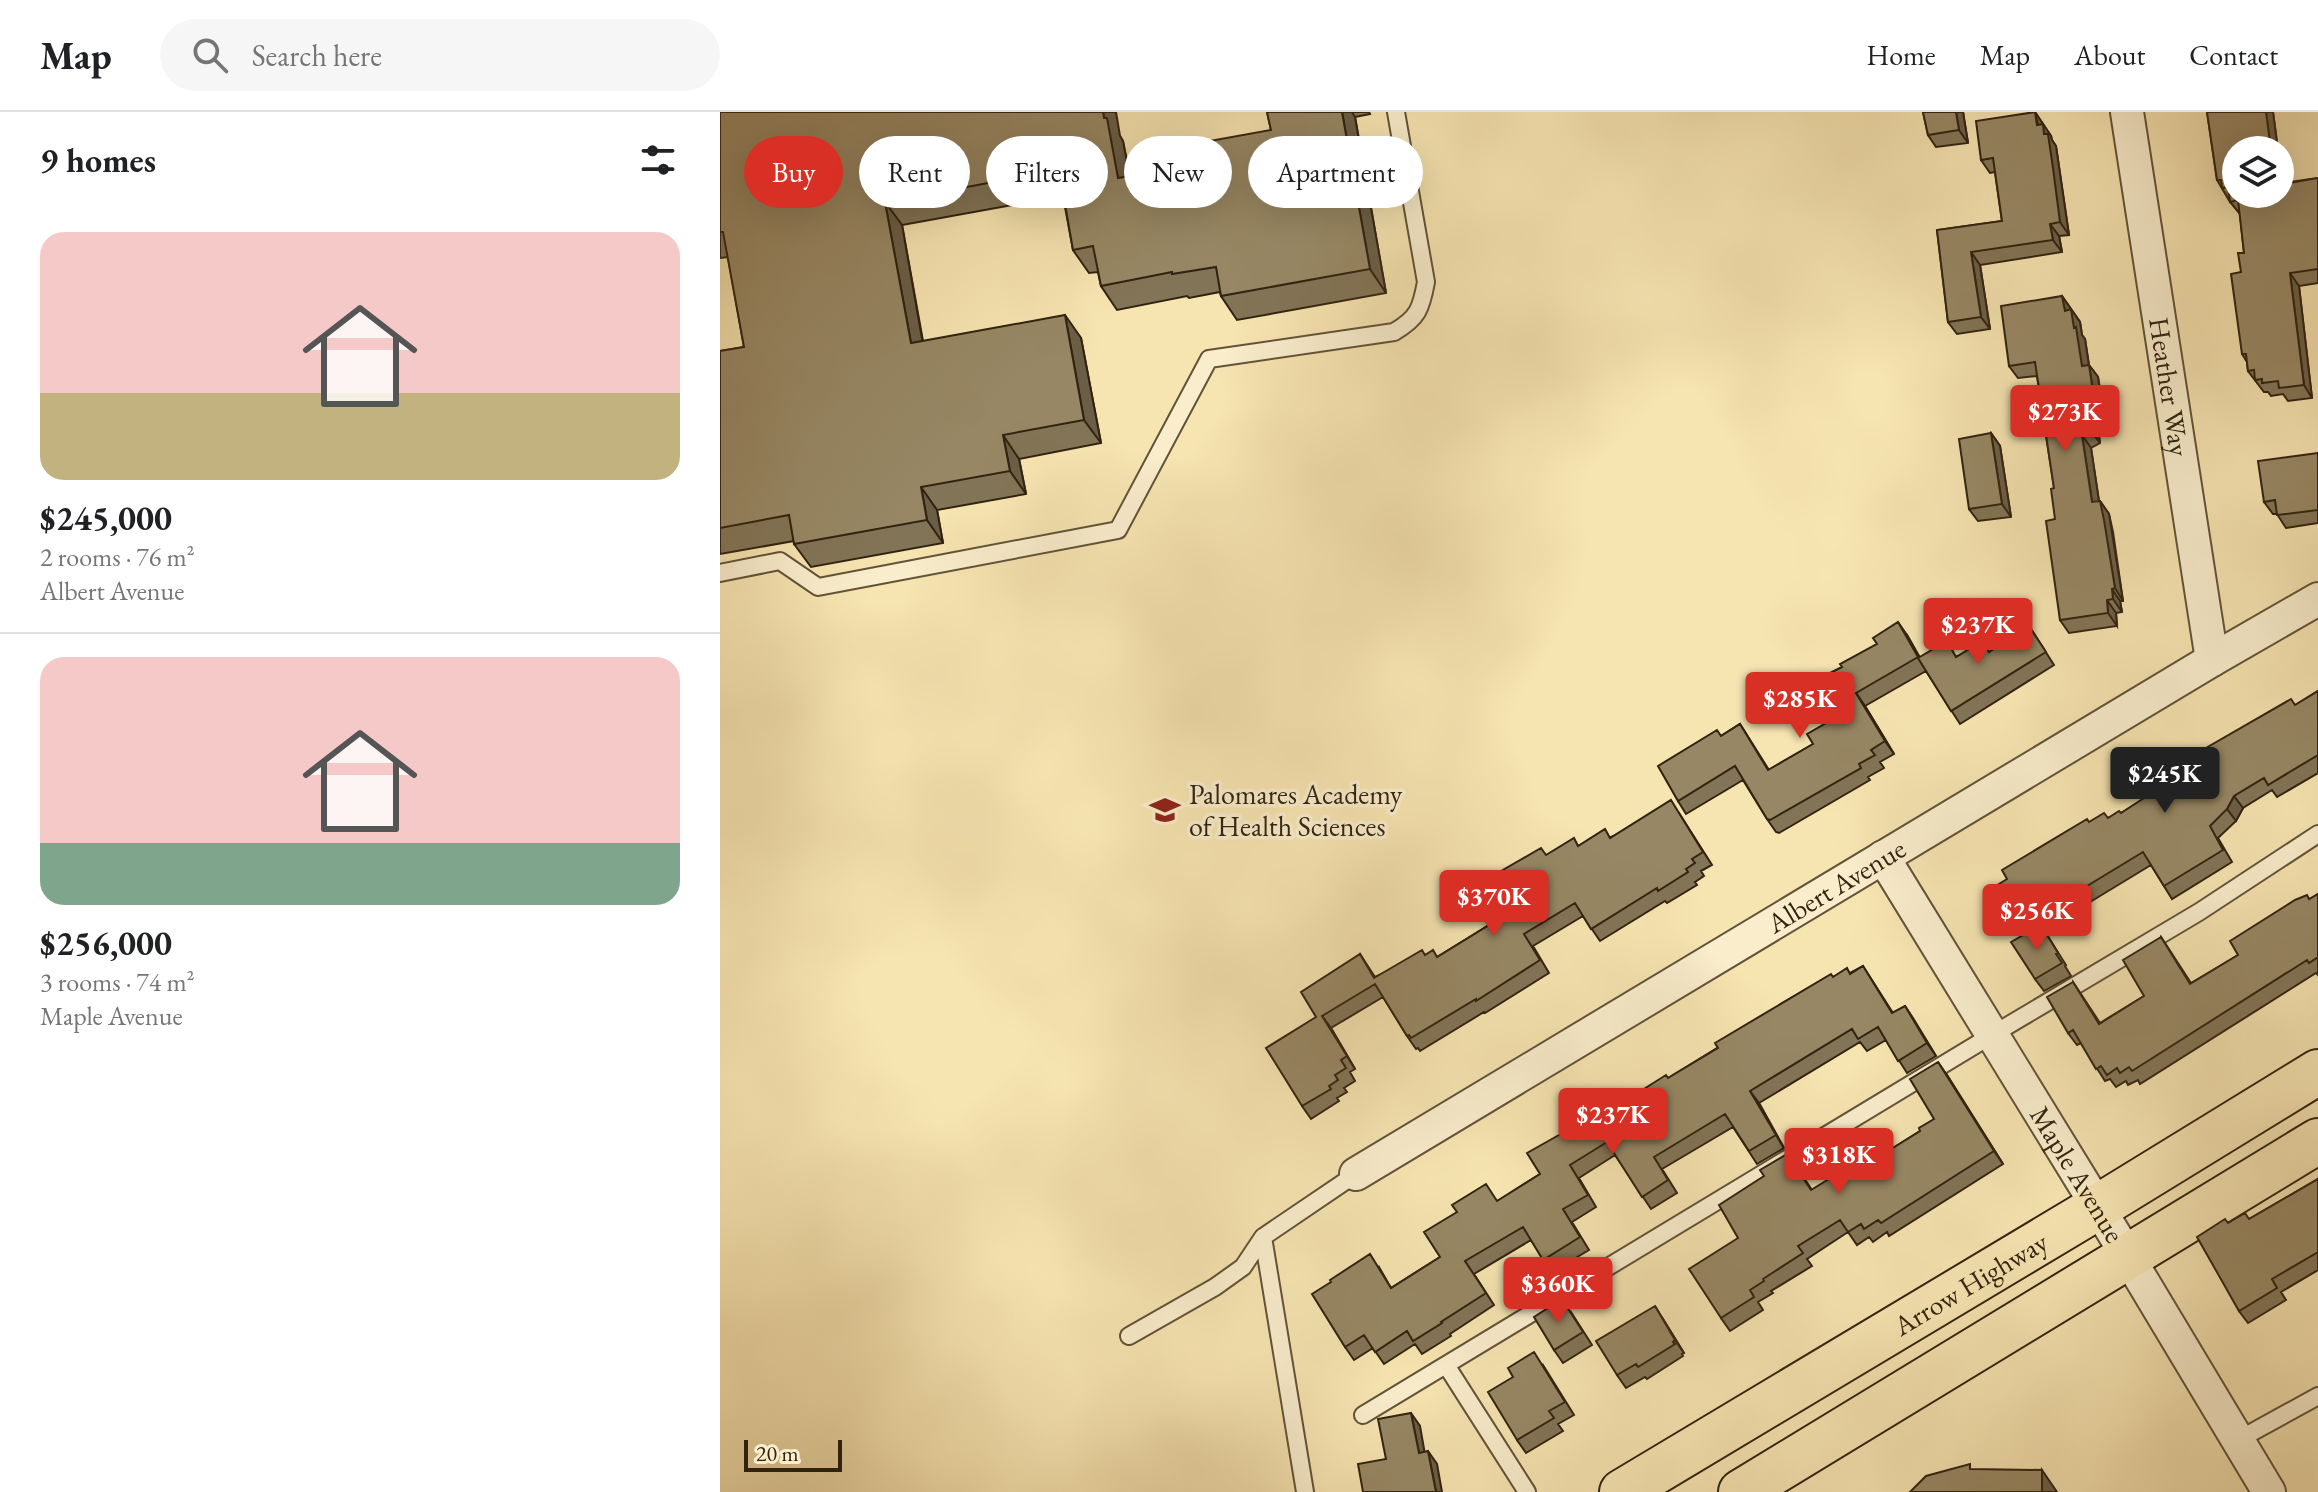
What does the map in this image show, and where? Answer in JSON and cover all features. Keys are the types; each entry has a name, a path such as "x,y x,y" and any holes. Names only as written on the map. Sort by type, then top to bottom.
{"main road":[{"name":"Arrow Highway","path":"1622,1492 2318,1072"},
{"path":"1741,1492 2318,1141"}],"street":[{"name":"Heather Way","path":"2127,112 2212,660"},
{"name":"Albert Avenue","path":"1356,1174 2318,599"},
{"name":"Maple Avenue","path":"1883,857 2129,1257 2269,1492"}],"lane":[{"path":"720,573 780,561 818,587 1118,530 1209,359 1394,332 1411,322 1421,306 1426,282 1396,112"},
{"path":"1363,1415 2199,912 2318,834"},
{"path":"1129,1336 1215,1287 1243,1267 1263,1237 1356,1174"},
{"path":"1263,1237 1305,1492"},
{"path":"1446,1365 1527,1492"},
{"path":"2238,1440 2318,1396"}],"building":[{"path":"720,112 1103,112 1104,118 1107,118 1118,178 1124,177 1124,208 1232,208 1232,137 1271,130 1267,112 1342,112 1346,136 1248,136 1248,208 1359,208 1370,269 1221,296 1216,267 1101,286 1093,246 1073,250 1066,208 1108,208 1108,136 986,136 986,183 970,186 970,136 859,136 859,208 886,208 911,343 1065,315 1084,420 1003,435 1010,471 921,487 927,520 794,544 789,515 720,528 720,351 744,347 723,232 720,232"},
{"path":"1923,112 1956,112 1959,130 1928,135"},
{"path":"2035,112 2037,125 2043,124 2044,134 2048,134 2053,168 2060,222 2050,224 2053,240 1971,252 1981,317 1948,322 1937,230 2002,221 1993,158 1981,160 1976,121"},
{"path":"2207,112 2266,112 2269,136 2222,136 2222,188 2221,180 2217,180"},
{"path":"2318,178 2318,269 2290,273 2304,385 2279,388 2278,381 2262,383 2262,379 2255,380 2254,370 2248,371 2246,354 2242,354 2231,274 2241,272 2238,253 2244,253 2239,208 2294,208 2294,182"},
{"path":"2062,296 2065,311 2071,309 2082,366 2089,365 2093,391 2085,392 2091,431 2082,435 2092,502 2100,501 2115,588 2112,589 2113,599 2107,600 2108,613 2060,620 2046,521 2055,519 2051,489 2054,488 2035,362 2009,366 2001,306"},
{"path":"1991,433 2002,504 1969,509 1959,439"},
{"path":"2318,453 2318,510 2277,515 2275,500 2264,502 2258,461"},
{"path":"1898,622 1918,657 1856,693 1885,741 1871,750 1875,755 1859,764 1861,768 1770,820 1735,766 1678,801 1658,766 1717,730 1721,736 1740,724 1768,770 1813,744 1807,734 1826,723 1820,712 1844,698 1830,673 1842,667 1840,664 1877,644 1873,638"},
{"path":"2029,626 2046,652 1951,711 1918,658 1947,641 1956,657 1982,641 1989,652"},
{"path":"2318,691 2318,755 2268,785 2264,778 2234,796 2227,809 2210,826 2223,850 2164,886 2143,852 2016,929 1991,889 2007,879 2002,870 2087,819 2089,822 2104,813 2108,818 2119,811 2121,813 2193,766 2190,761 2194,759 2192,756 2291,699 2295,705"},
{"path":"1671,800 1703,852 1692,859 1695,863 1686,869 1688,872 1591,929 1575,903 1524,934 1540,960 1411,1038 1375,984 1322,1016 1347,1056 1341,1060 1346,1068 1335,1075 1338,1080 1329,1086 1331,1089 1302,1106 1266,1048 1316,1017 1301,992 1360,954 1374,978 1422,950 1425,955 1433,950 1437,957 1497,920 1488,901 1492,899 1482,882 1541,848 1546,855 1574,838 1578,846 1605,829 1610,838"},
{"path":"2318,894 2318,957 2309,963 2307,960 2132,1071 2129,1067 2120,1073 2117,1068 2107,1075 2101,1066 2096,1069 2073,1030 2068,1033 2047,997 2073,982 2099,1024 2144,996 2123,960 2161,937 2190,984 2238,955 2230,941 2295,900 2307,895 2309,899"},
{"path":"2041,925 2062,963 2035,979 2011,942"},
{"path":"1863,966 1892,1013 1905,1006 1927,1043 1898,1061 1878,1027 1858,1039 1852,1029 1750,1091 1776,1135 1749,1151 1725,1114 1654,1157 1668,1180 1642,1197 1607,1142 1570,1165 1588,1195 1563,1209 1580,1237 1543,1260 1523,1227 1465,1261 1486,1293 1442,1323 1413,1341 1407,1331 1375,1352 1364,1335 1345,1347 1312,1294 1330,1280 1370,1254 1391,1288 1440,1257 1424,1232 1457,1212 1452,1205 1486,1184 1497,1201 1540,1174 1527,1153 1666,1075 1668,1078 1718,1048 1715,1043 1831,974 1833,977 1847,968 1850,974"},
{"path":"1938,1062 1994,1151 1881,1223 1878,1220 1864,1229 1861,1224 1848,1232 1840,1220 1798,1246 1803,1253 1763,1279 1750,1290 1754,1297 1721,1318 1689,1269 1738,1238 1719,1205 1764,1176 1760,1170 1787,1154 1811,1190 1855,1163 1859,1169 1920,1131 1919,1128 1934,1119 1910,1079"},
{"path":"2318,1179 2318,1252 2272,1279 2277,1288 2239,1311 2197,1237 2225,1219 2228,1223 2245,1213 2249,1219"},
{"path":"1562,1299 1583,1332 1554,1350 1534,1317"},
{"path":"1655,1306 1675,1344 1638,1367 1636,1364 1617,1375 1596,1341"},
{"path":"1534,1352 1565,1402 1549,1411 1554,1418 1517,1440 1488,1392 1513,1377 1508,1368"},
{"path":"1411,1413 1419,1453 1428,1451 1436,1492 1363,1492 1358,1464 1386,1459 1378,1419"},
{"path":"1970,1464 1970,1469 2042,1470 2042,1492 1910,1492 1926,1476"}],"place":[{"name":"Palomares Academy of Health Sciences","path":"1165,810"}]}
